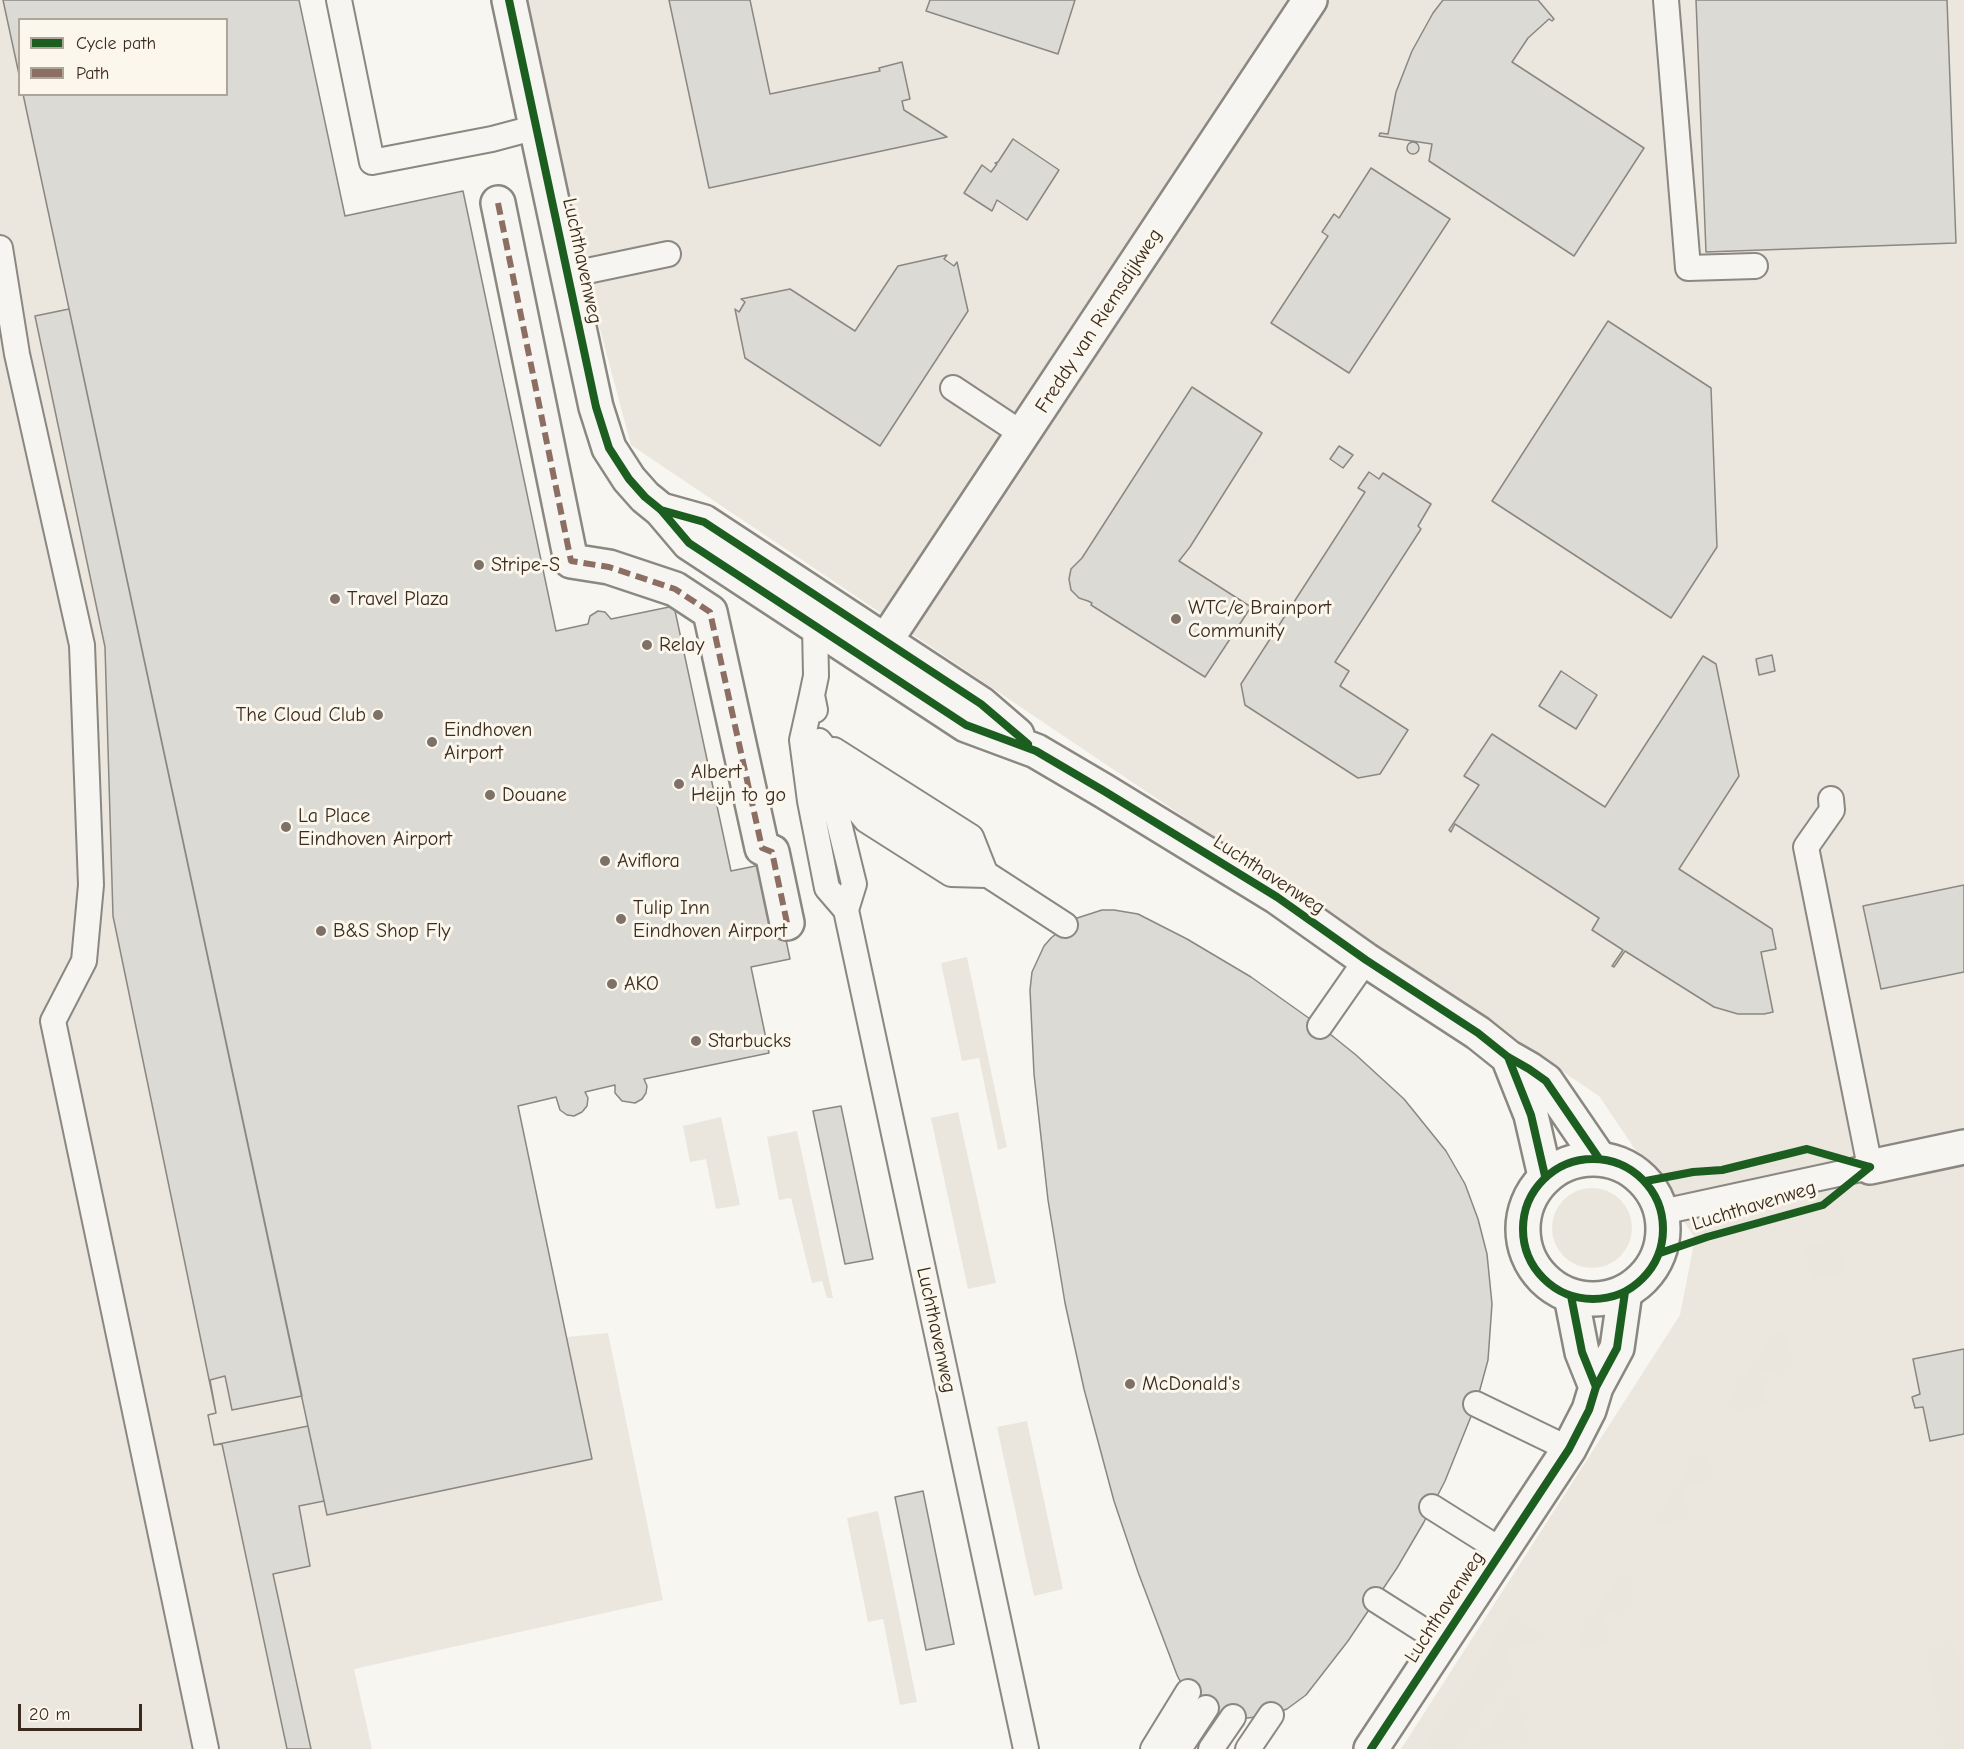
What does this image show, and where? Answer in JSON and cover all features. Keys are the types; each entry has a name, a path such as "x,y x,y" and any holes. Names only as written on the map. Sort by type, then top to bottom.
{"street":[{"name":"Luchthavenweg","path":"509,0 596,407 604,437 618,464 645,497 661,510 689,543 966,725 1036,751"},
{"name":"Freddy van Riemsdijkweg","path":"886,640 1024,435 1310,0"},
{"path":"498,203 571,561 609,567 675,589 710,612 762,848 772,852 787,923"},
{"name":"Luchthavenweg","path":"661,510 704,522 886,640 981,705 1036,751 1277,897 1366,960 1478,1033 1508,1057 1546,1081 1598,1157"},
{"name":"Luchthavenweg","path":"1508,1057 1531,1115 1545,1176"},
{"name":"Luchthavenweg","path":"1870,1167 1964,1148"},
{"path":"1598,1157 1627,1166 1646,1180 1656,1195 1662,1212 1664,1239 1652,1269 1640,1282 1625,1292 1608,1298 1589,1299 1571,1296 1551,1286 1536,1270 1526,1250 1522,1229 1526,1207 1536,1187 1545,1176 1567,1162 1598,1157"},
{"name":"Luchthavenweg","path":"1371,1749 1569,1449 1589,1410 1596,1387 1617,1347 1625,1292"},
{"path":"1571,1296 1582,1352 1596,1387"}],"lane":[{"path":"339,0 372,162 492,139 537,127"},
{"path":"1666,0 1688,268 1755,266"},
{"path":"0,248 8,355 82,645 91,885 84,961 53,1021 206,1749"},
{"path":"568,275 668,254"},
{"path":"953,387 1024,435"},
{"name":"Luchthavenweg","path":"815,626 816,676 802,740 805,770 827,888 846,910 1026,1749"},
{"name":"Luchthavenweg","path":"812,695 819,741 854,884 846,910"},
{"path":"819,741 971,837 986,875 1065,925"},
{"name":"Luchthavenweg","path":"819,741 846,795 866,820 951,874 986,875"},
{"path":"1831,799 1832,810 1806,847 1870,1167"},
{"path":"1320,1026 1366,960"},
{"name":"Luchthavenweg","path":"1662,1212 1870,1167"},
{"path":"1476,1404 1569,1449"},
{"path":"1432,1507 1502,1551"},
{"path":"1376,1600 1442,1642"},
{"path":"1153,1749 1197,1700 1179,1749"},
{"path":"1248,1749 1271,1715"},
{"path":"1211,1749 1233,1717"}],"shaded area":[{"name":"Eindhoven Airport","path":"0,0 299,0 345,215 463,191 556,631 588,624 590,616 598,611 605,612 612,619 674,606 730,871 770,863 790,959 751,967 769,1053 645,1079 647,1090 644,1097 635,1103 622,1101 615,1093 615,1085 586,1091 587,1106 574,1116 567,1115 560,1110 556,1098 518,1106 567,1337 608,1333 663,1600 354,1669 372,1749 0,1749"},
{"path":"512,0 1964,0 1964,1749 1401,1749 1680,1315 1695,1238 1599,1096 631,445"},
{"path":"967,957 1007,1147 998,1150 979,1058 962,1061 941,963"},
{"path":"958,1112 996,1283 968,1289 931,1118"},
{"path":"721,1117 740,1205 716,1209 706,1159 690,1162 683,1126"},
{"path":"797,1131 833,1298 827,1298 822,1281 812,1283 791,1198 779,1200 767,1137"},
{"path":"1592,1188 1607,1191 1620,1200 1629,1213 1632,1228 1629,1243 1620,1256 1607,1265 1592,1268 1577,1265 1564,1256 1555,1243 1552,1228 1555,1213 1564,1200 1577,1191"},
{"path":"1838,1240 1845,1272 1812,1279 1805,1247"},
{"path":"1781,1333 1787,1337 1793,1366 1760,1374 1766,1403 1737,1412 1733,1395 1773,1338"},
{"path":"1027,1421 1063,1589 1034,1596 997,1427"},
{"path":"1708,1456 1712,1480 1682,1488 1688,1517 1657,1525 1656,1520 1696,1458"},
{"path":"878,1511 917,1702 900,1705 883,1619 868,1622 847,1518"},
{"path":"1629,1577 1634,1605 1603,1615 1609,1643 1579,1650 1578,1641 1617,1578"},
{"path":"1512,1616 1536,1631 1538,1642 1507,1650 1514,1680 1502,1682 1455,1749 1433,1749 1426,1745"},
{"path":"1955,1645 1964,1686 1964,1749 1946,1749 1926,1651"},
{"path":"1513,1697 1517,1697 1527,1737 1474,1748"}],"building":[{"name":"Eindhoven Airport","path":"3,0 299,0 345,216 463,191 556,631 588,624 590,616 598,611 605,612 611,619 674,606 731,871 770,863 790,959 751,967 769,1053 644,1079 647,1086 646,1093 635,1103 622,1101 615,1093 615,1085 585,1092 588,1098 587,1106 574,1116 567,1115 560,1110 556,1097 518,1106 592,1459 327,1515 308,1426 214,1445 208,1415 216,1413 210,1380 225,1376 232,1410 302,1396 23,96 228,96 228,18 18,18 18,70"},
{"path":"669,0 750,0 770,94 880,71 879,68 902,62 910,99 902,101 904,110 947,137 709,188"},
{"path":"930,0 1075,0 1058,54 926,11"},
{"path":"1443,0 1538,0 1554,19 1552,21 1549,19 1528,38 1512,62 1644,148 1574,256 1429,161 1432,144 1379,136 1380,133 1388,134 1396,92 1412,51"},
{"path":"1696,0 1947,0 1956,243 1706,252"},
{"path":"1013,139 1059,170 1027,220 997,200 992,211 964,193 982,165 991,172"},
{"path":"1413,142 1419,148 1413,154 1407,148"},
{"path":"1371,168 1450,219 1349,373 1271,323 1328,236 1322,232 1334,214 1339,218"},
{"path":"947,255 944,259 954,266 957,262 968,311 880,446 745,358 735,309 739,312 745,302 741,299 790,289 855,331 898,266"},
{"path":"69,309 324,1501 299,1506 310,1566 273,1574 311,1749 287,1749 222,1444 214,1445 208,1415 216,1413 113,916 105,647 35,316"},
{"path":"1608,321 1711,388 1717,547 1671,618 1492,501"},
{"path":"1192,387 1262,433 1179,561 1251,607 1205,677 1091,605 1092,603 1079,598 1071,590 1069,579 1071,569 1082,558"},
{"path":"1339,446 1353,455 1343,468 1330,459"},
{"path":"1369,472 1379,479 1383,473 1431,504 1418,526 1421,529 1335,662 1349,671 1340,686 1408,730 1380,774 1358,778 1245,705 1241,684 1365,492 1358,488"},
{"path":"1772,655 1775,671 1759,675 1756,659"},
{"path":"1703,656 1716,664 1739,776 1679,869 1772,929 1776,949 1761,952 1773,1012 1764,1014 1738,1014 1714,1007 1625,951 1614,967 1612,966 1623,950 1592,930 1599,918 1455,824 1451,832 1449,830 1479,785 1464,776 1492,734 1605,807"},
{"path":"1561,671 1597,695 1576,729 1539,706"},
{"path":"1964,885 1964,972 1881,989 1863,906"},
{"path":"1102,910 1138,914 1187,939 1251,977 1320,1026 1356,1055 1404,1099 1446,1151 1465,1184 1478,1219 1487,1254 1492,1304 1488,1360 1476,1404 1445,1481 1397,1568 1348,1641 1306,1695 1287,1709 1271,1715 1240,1719 1209,1710 1183,1687 1177,1675 1114,1501 1084,1389 1065,1303 1048,1200 1034,1074 1030,990 1032,972 1044,946 1051,938 1074,919"},
{"path":"841,1106 873,1259 845,1264 813,1111"},
{"path":"1964,1349 1964,1434 1930,1441 1923,1407 1915,1408 1912,1397 1920,1394 1913,1359"},
{"path":"923,1491 954,1644 926,1650 895,1497"}],"marked path":[{"path":"498,203 571,561 609,567 675,589 710,612 762,848 772,852 787,923"}],"cycle path":[{"path":"509,0 596,407 609,448 629,479 645,497 661,510 689,543 966,725 1036,751 1104,791 1277,897 1366,960 1478,1033 1508,1057 1546,1081 1598,1157"},
{"path":"661,510 704,522 981,704 1028,744"},
{"path":"1508,1057 1531,1115 1545,1176"},
{"path":"1646,1181 1693,1172 1722,1170 1807,1149 1870,1167"},
{"path":"1593,1159 1620,1164 1643,1179 1658,1202 1663,1229 1658,1256 1643,1279 1620,1294 1593,1299 1566,1294 1543,1279 1528,1256 1523,1229 1528,1202 1543,1179 1566,1164 1593,1159"},
{"path":"1660,1253 1707,1237 1823,1205 1870,1167"},
{"path":"1371,1749 1569,1449 1589,1410 1596,1387 1617,1348 1625,1292"},
{"path":"1571,1296 1582,1352 1596,1387"}],"place":[{"name":"Stripe-S","path":"479,565"},
{"name":"Travel Plaza","path":"335,599"},
{"name":"WTC/e Brainport Community","path":"1176,619"},
{"name":"Relay","path":"647,645"},
{"name":"The Cloud Club","path":"378,715"},
{"name":"Eindhoven Airport","path":"432,742"},
{"name":"Albert Heijn to go","path":"679,784"},
{"name":"Douane","path":"490,795"},
{"name":"La Place Eindhoven Airport","path":"286,827"},
{"name":"Aviflora","path":"605,861"},
{"name":"Tulip Inn Eindhoven Airport","path":"621,919"},
{"name":"B&S Shop Fly","path":"321,931"},
{"name":"AKO","path":"612,984"},
{"name":"Starbucks","path":"696,1041"},
{"name":"McDonald's","path":"1130,1384"}]}
